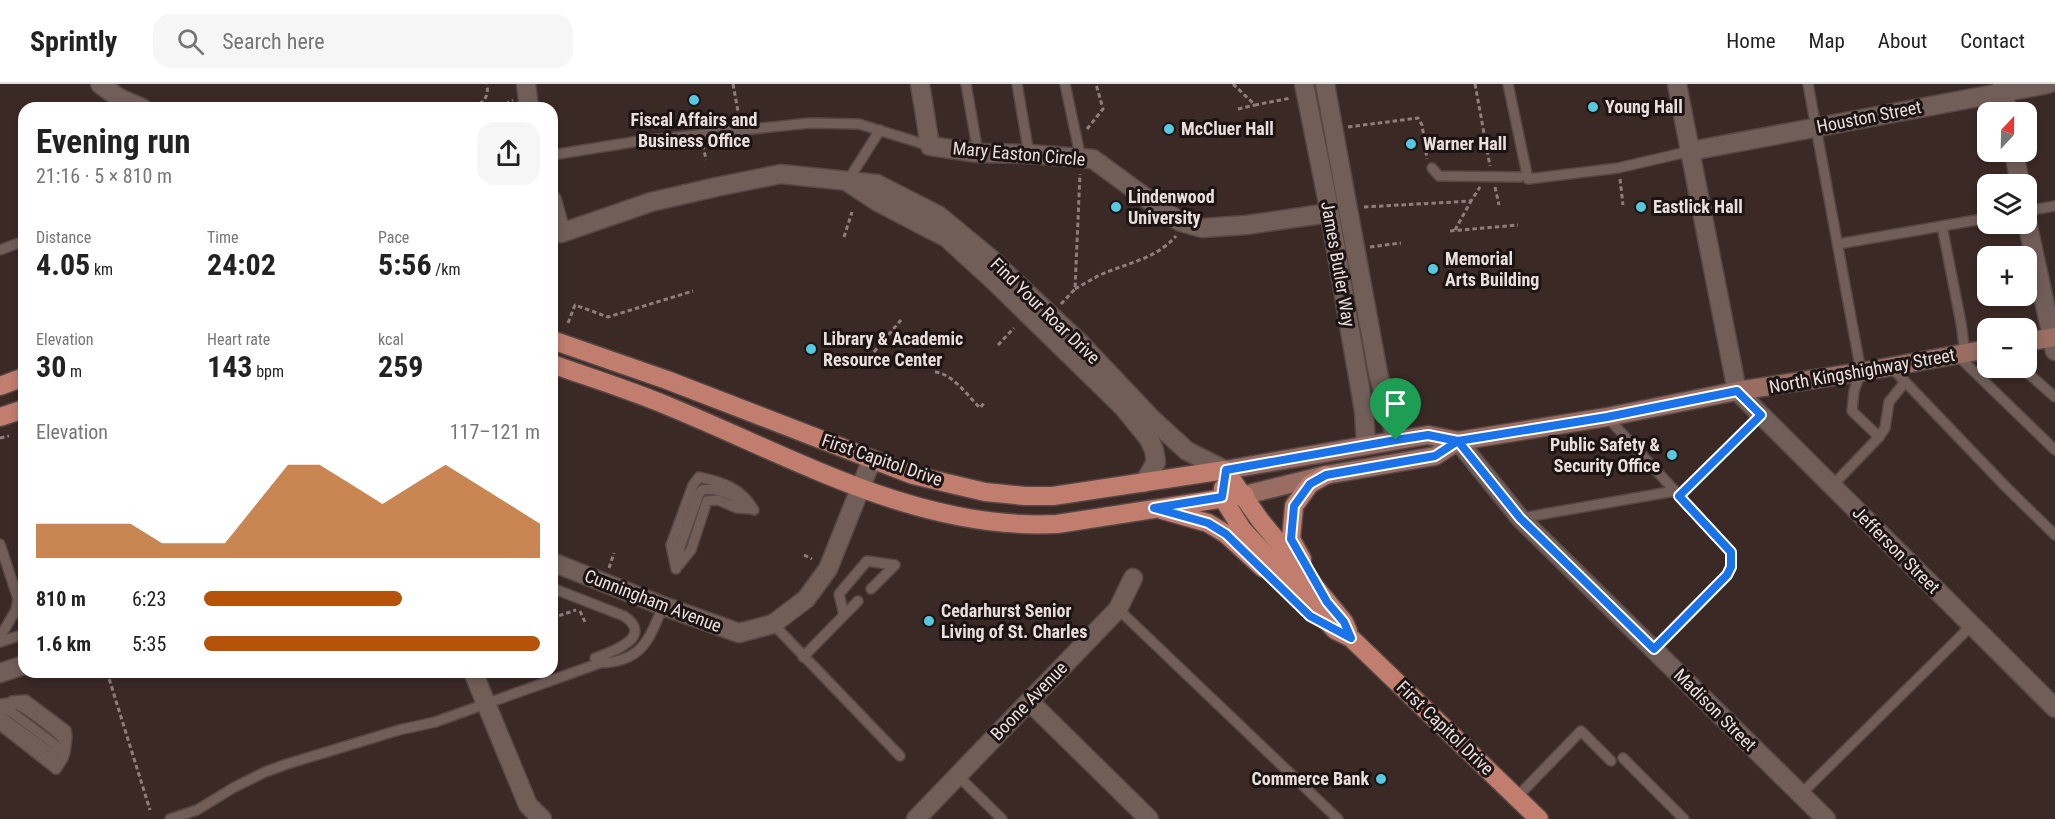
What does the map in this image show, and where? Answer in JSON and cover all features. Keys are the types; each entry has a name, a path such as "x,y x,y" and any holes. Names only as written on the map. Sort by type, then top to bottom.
{"main road":[{"name":"First Capitol Drive","path":"558,342 667,380 914,475 986,492 1053,496 1226,470 1260,520 1344,622 1343,634"},
{"path":"2037,342 2054,342"},
{"name":"North Kingshighway Street","path":"1458,441 1607,417 1737,391 1977,351"},
{"name":"First Capitol Drive","path":"558,366 666,405 860,488 910,506 988,522 1026,526 1057,524 1245,495"},
{"path":"0,386 18,379"},
{"path":"0,417 18,411"},
{"path":"1222,497 1226,470 1428,435 1458,441"},
{"path":"1245,495 1326,475 1435,456 1458,441"},
{"path":"1326,475 1310,484 1294,506 1291,539 1327,602"},
{"name":"First Capitol Drive","path":"1222,497 1242,528 1343,634 1539,819"},
{"path":"1154,508 1208,523 1226,534 1310,616 1343,634"}],"street":[{"path":"100,84 128,102"},
{"name":"Mary Easton Circle","path":"920,84 930,146 978,153 1029,154 1079,150 1165,212 1202,228 1246,225 1329,213"},
{"name":"James Butler Way","path":"1325,84 1378,373 1396,440"},
{"path":"1677,84 1737,391"},
{"name":"Houston Street","path":"1691,151 2003,87 2048,84"},
{"path":"2003,87 2005,102"},
{"name":"James Butler Way","path":"1305,89 1364,411 1366,446"},
{"name":"Find Your Roar Drive","path":"558,222 561,233 651,202 781,174 877,184 938,215 990,258 1073,336 1152,419 1187,451 1226,470"},
{"name":"Find Your Roar Drive","path":"847,182 878,202 947,238 1097,380 1149,439 1156,462 1144,483"},
{"path":"2030,234 2054,342"},
{"name":"Jefferson Street","path":"1737,391 2055,708"},
{"name":"Madison Street","path":"1458,441 1520,518 1826,819"},
{"name":"Cunningham Avenue","path":"558,564 739,633 773,624 806,599 828,569 872,459"},
{"name":"Boone Avenue","path":"916,819 1118,609 1133,578"},
{"path":"0,673 18,667"},
{"path":"476,678 528,805 542,819"},
{"path":"1029,701 1149,819"}],"lane":[{"path":"966,84 978,153"},
{"path":"1017,84 1029,154"},
{"path":"1065,84 1079,150"},
{"path":"1509,84 1528,179 1618,168 1691,151"},
{"path":"1808,84 1861,372 1854,391 1852,411 1879,437"},
{"path":"558,154 639,141 801,124 859,124 930,146"},
{"path":"847,182 880,130"},
{"path":"1432,168 1439,176 1520,177"},
{"path":"2037,209 2055,206"},
{"path":"1838,244 1977,220"},
{"path":"1942,226 1961,323 1961,354 2055,450"},
{"path":"0,250 18,243"},
{"path":"1891,367 2055,535"},
{"path":"2033,378 2055,397"},
{"path":"1832,486 1879,437 1885,428 1889,402 1905,382"},
{"path":"1520,518 1677,493 1761,415"},
{"path":"1607,417 1731,552 1731,567 1727,575 1654,649"},
{"path":"699,477 706,478 738,490 746,497 754,510 737,508 718,500 707,501 691,550 676,568 671,544 695,480 699,477"},
{"path":"0,544 18,599 16,610 0,640"},
{"path":"844,615 839,594 867,561 895,565 871,589"},
{"path":"558,590 624,616 631,621 634,630 633,637 624,647 595,658"},
{"path":"803,657 858,602"},
{"path":"170,819 197,810 232,788 276,768 392,732 435,723 600,663 614,663 641,649 650,639 663,606"},
{"path":"1118,609 1338,819"},
{"path":"773,624 900,756"},
{"path":"1801,794 1972,626"},
{"path":"0,640 18,636"},
{"path":"2,705 18,705 61,736 66,745 63,758 56,769"},
{"path":"2,705 54,744 60,750 63,758"},
{"path":"0,716 52,754 56,769"},
{"path":"0,725 56,769"},
{"path":"1517,798 1581,731 1611,761"},
{"path":"1623,758 1684,819"},
{"path":"957,775 1002,819"}],"path":[{"path":"733,84 739,117"},
{"path":"1075,289 1079,150 1103,109 1096,84"},
{"path":"1233,84 1255,105"},
{"path":"1475,84 1499,205"},
{"path":"484,102 488,85"},
{"path":"1238,109 1305,89"},
{"path":"1333,128 1418,118 1422,124 1426,159 1432,168"},
{"path":"1618,168 1623,205"},
{"path":"1455,231 1483,182 1492,177"},
{"path":"1617,204 1622,198"},
{"path":"1349,208 1471,201"},
{"path":"844,237 852,212"},
{"path":"1061,304 1075,289 1096,277 1165,249 1186,223"},
{"path":"1450,231 1518,225"},
{"path":"1356,248 1401,243"},
{"path":"568,323 575,305 608,316 693,291"},
{"path":"874,352 901,320"},
{"path":"998,345 1014,328"},
{"path":"934,372 943,373 951,379 980,408 985,402"},
{"path":"0,438 9,436"},
{"path":"609,568 614,553"},
{"path":"804,555 812,559"},
{"path":"558,616 579,609 585,622"},
{"path":"109,678 150,810"}],"place":[{"name":"Fiscal Affairs and Business Office","path":"694,100"},
{"name":"Young Hall","path":"1593,107"},
{"name":"McCluer Hall","path":"1169,129"},
{"name":"Warner Hall","path":"1411,144"},
{"name":"Lindenwood University","path":"1116,207"},
{"name":"Eastlick Hall","path":"1641,207"},
{"name":"Memorial Arts Building","path":"1433,269"},
{"name":"Library & Academic Resource Center","path":"811,349"},
{"name":"Public Safety & Security Office","path":"1672,455"},
{"name":"Cedarhurst Senior Living of St. Charles","path":"929,621"},
{"name":"Commerce Bank","path":"1381,779"}],"route":[{"path":"1396,440 1226,470 1222,497 1154,508 1190,516 1226,534 1310,616 1351,638 1344,622 1327,602 1291,539 1294,506 1310,484 1326,475 1435,456 1458,441 1520,518 1654,649 1727,575 1731,567 1731,552 1679,496 1761,415 1737,391 1607,417 1458,441 1428,435 1396,440"}]}
